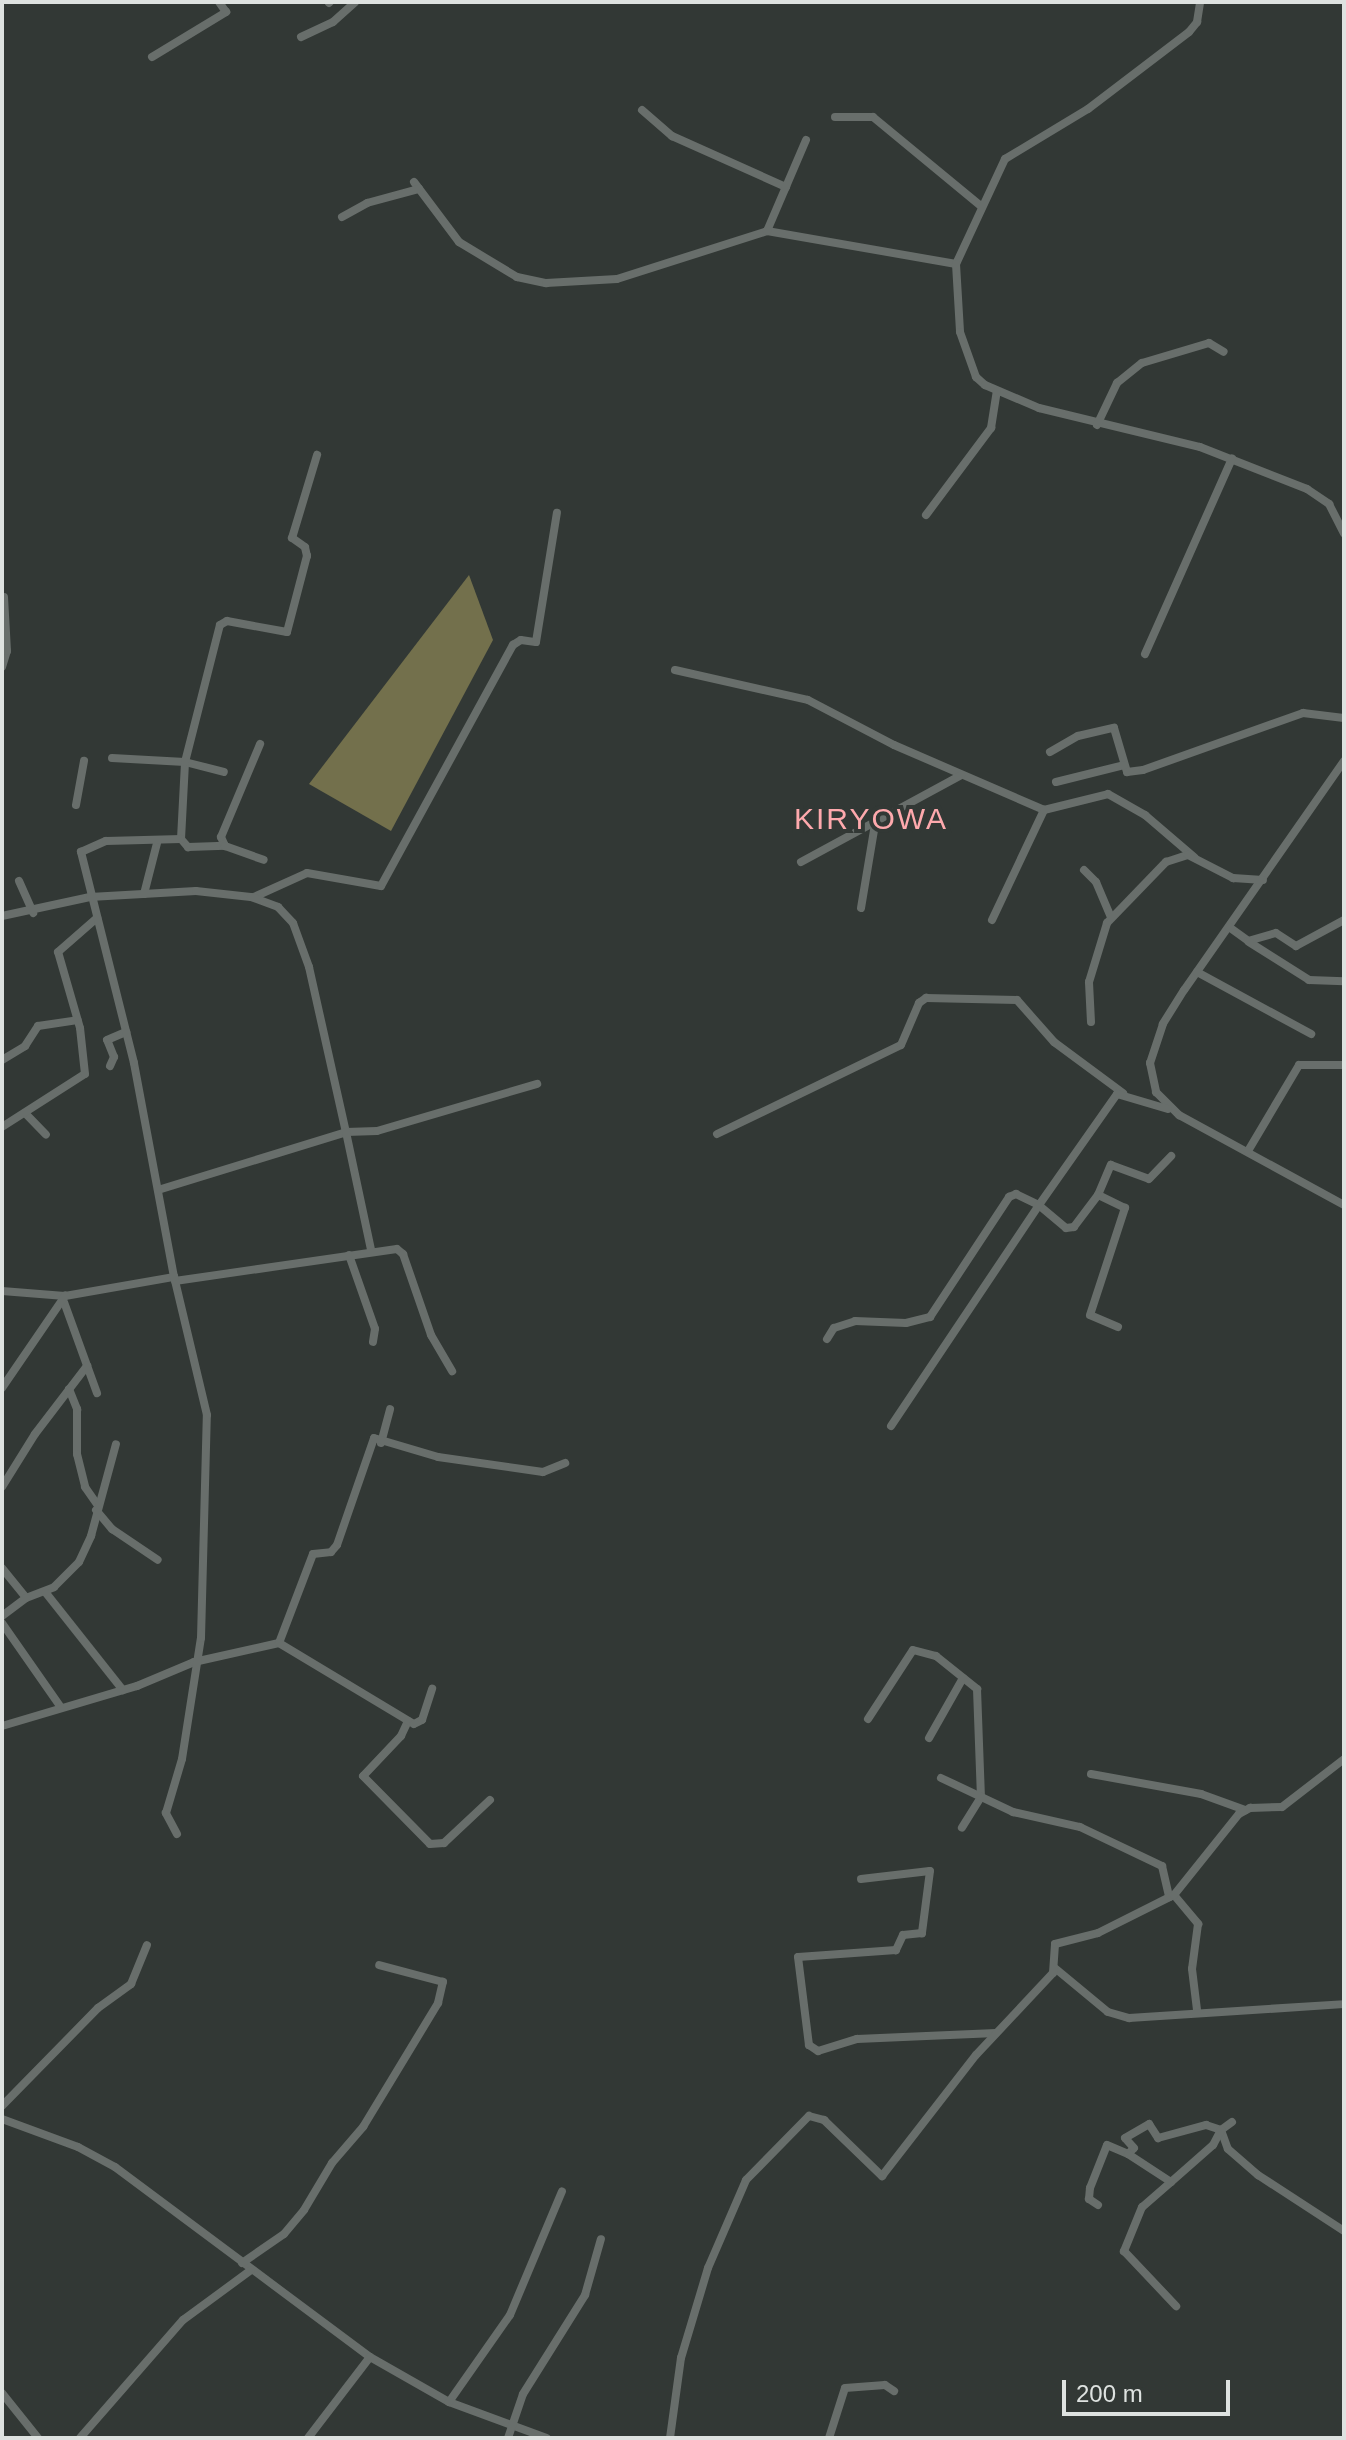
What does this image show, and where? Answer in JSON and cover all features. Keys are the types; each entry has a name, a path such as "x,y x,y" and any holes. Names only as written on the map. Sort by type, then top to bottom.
{"street":[{"path":"152,57 226,12 219,2"},
{"path":"301,37 333,22 355,2"},
{"path":"1200,2 1197,22 1189,32 1088,109 1005,159 956,264 960,332 976,377 997,391 1097,425 1232,459 1320,496 1344,533"},
{"path":"642,110 672,136 786,187"},
{"path":"835,117 873,117 981,206"},
{"path":"767,231 806,140"},
{"path":"342,217 367,203 417,185 459,242 517,277 546,283 617,279 767,231 956,264"},
{"path":"1097,425 1117,383 1142,363 1209,343 1224,352"},
{"path":"926,515 991,428 997,391"},
{"path":"264,860 225,846 188,847 181,839 185,762 220,625 227,621 287,632 307,556 305,547 292,538 317,455"},
{"path":"1145,654 1232,459"},
{"path":"251,897 307,873 381,886 513,645 521,640 536,642 557,513"},
{"path":"2,667 7,651 4,597"},
{"path":"675,670 808,700 961,775 1044,810 1108,794 1145,815 1194,857 1233,878 1263,880"},
{"path":"1050,752 1078,736 1114,728 1127,772 1153,767 1303,713 1344,718"},
{"path":"225,846 221,837 260,744"},
{"path":"112,758 185,762 224,772"},
{"path":"76,805 84,761"},
{"path":"1173,1110 1156,1092 1150,1063 1163,1024 1344,761"},
{"path":"1056,782 1124,765"},
{"path":"801,862 961,775"},
{"path":"992,920 1044,810"},
{"path":"861,908 875,824"},
{"path":"177,1834 166,1813 182,1759 194,1662 201,1638 208,1420 175,1279 126,1032 90,897 84,847 106,841 157,843 181,839"},
{"path":"144,894 157,843"},
{"path":"1091,1022 1089,982 1111,917 1170,860 1194,857"},
{"path":"1084,870 1096,882 1111,917"},
{"path":"19,881 33,913"},
{"path":"2,916 33,913 90,897 196,891 251,897 278,907 293,923 315,988 371,1250"},
{"path":"2,1127 85,1074 78,1020 58,952 97,918"},
{"path":"1248,941 1276,933 1296,946 1344,920"},
{"path":"1229,927 1309,980 1344,981"},
{"path":"1197,972 1311,1034"},
{"path":"717,1134 901,1045 924,998 1017,1000 1054,1042 1123,1093 1173,1110 1344,1205"},
{"path":"2,1060 25,1046 38,1026 78,1020"},
{"path":"110,1066 114,1057 107,1040 126,1032"},
{"path":"1248,1151 1299,1065 1344,1065"},
{"path":"158,1190 346,1132 377,1131 537,1084"},
{"path":"891,1426 1114,1097 1123,1093"},
{"path":"25,1113 34,1128 46,1135"},
{"path":"827,1339 834,1328 855,1321 906,1323 930,1317 1009,1197 1016,1194 1039,1205 1054,1221 1070,1227 1098,1195 1111,1165 1149,1179 1171,1156"},
{"path":"1098,1195 1125,1208 1090,1315 1118,1327"},
{"path":"2,1291 65,1299 175,1279 349,1255 388,1246 403,1254 431,1335 452,1371"},
{"path":"349,1255 375,1329 373,1342"},
{"path":"65,1299 97,1393"},
{"path":"2,1388 65,1299"},
{"path":"2,1487 87,1366"},
{"path":"69,1389 77,1409 77,1454 85,1487 112,1529 158,1560"},
{"path":"381,1443 390,1409"},
{"path":"279,1643 313,1554 331,1552 337,1545 374,1438 381,1443 543,1472 565,1463"},
{"path":"2,1616 26,1598 46,1593 79,1562 116,1444"},
{"path":"2,1568 26,1598"},
{"path":"46,1593 123,1690"},
{"path":"2,1623 60,1706"},
{"path":"2,1726 60,1706 123,1690 194,1662 279,1643 408,1721 420,1723 432,1689"},
{"path":"868,1719 913,1650 928,1652 963,1678 980,1699 981,1797 962,1827"},
{"path":"929,1738 963,1678"},
{"path":"408,1721 401,1736 363,1776 430,1844 444,1843 490,1800"},
{"path":"1091,1774 1201,1794 1245,1810 1282,1807 1344,1759"},
{"path":"941,1778 1013,1812 1080,1827 1162,1866 1172,1896 1198,1924 1192,1969 1197,2010"},
{"path":"1245,1810 1172,1896 1098,1933 1055,1944 1051,1950 1056,1969 1108,2012 1129,2018 1197,2010 1344,2004"},
{"path":"861,1879 930,1871 922,1933 903,1935 896,1950 798,1957 809,2045 818,2051 857,2039 996,2033"},
{"path":"2,2106 98,2008 131,1984 147,1945"},
{"path":"242,2263 284,2234 304,2210 332,2163 363,2127 438,2003 443,1982 379,1965"},
{"path":"670,2438 693,2311 746,2180 809,2116 824,2120 882,2176 996,2033 1056,1969"},
{"path":"2,2119 78,2147 115,2167 370,2357 449,2402 547,2438"},
{"path":"1176,2306 1124,2251 1142,2207 1213,2145 1221,2130 1232,2122"},
{"path":"1128,2154 1134,2148 1125,2138 1149,2124 1158,2138 1206,2125 1221,2130"},
{"path":"1221,2130 1228,2149 1258,2175 1344,2231"},
{"path":"1098,2205 1089,2199 1090,2188 1107,2145 1128,2154 1171,2182"},
{"path":"449,2402 510,2315 562,2191"},
{"path":"508,2438 523,2394 585,2295 601,2239"},
{"path":"80,2438 183,2320 251,2270"},
{"path":"308,2438 370,2357"},
{"path":"829,2438 845,2388 885,2385 894,2391"},
{"path":"4,2399 38,2438"}],"shaded area":[{"path":"469,575 493,640 391,831 309,784"}],"district":[{"name":"KIRYOWA","path":"871,819"}]}
